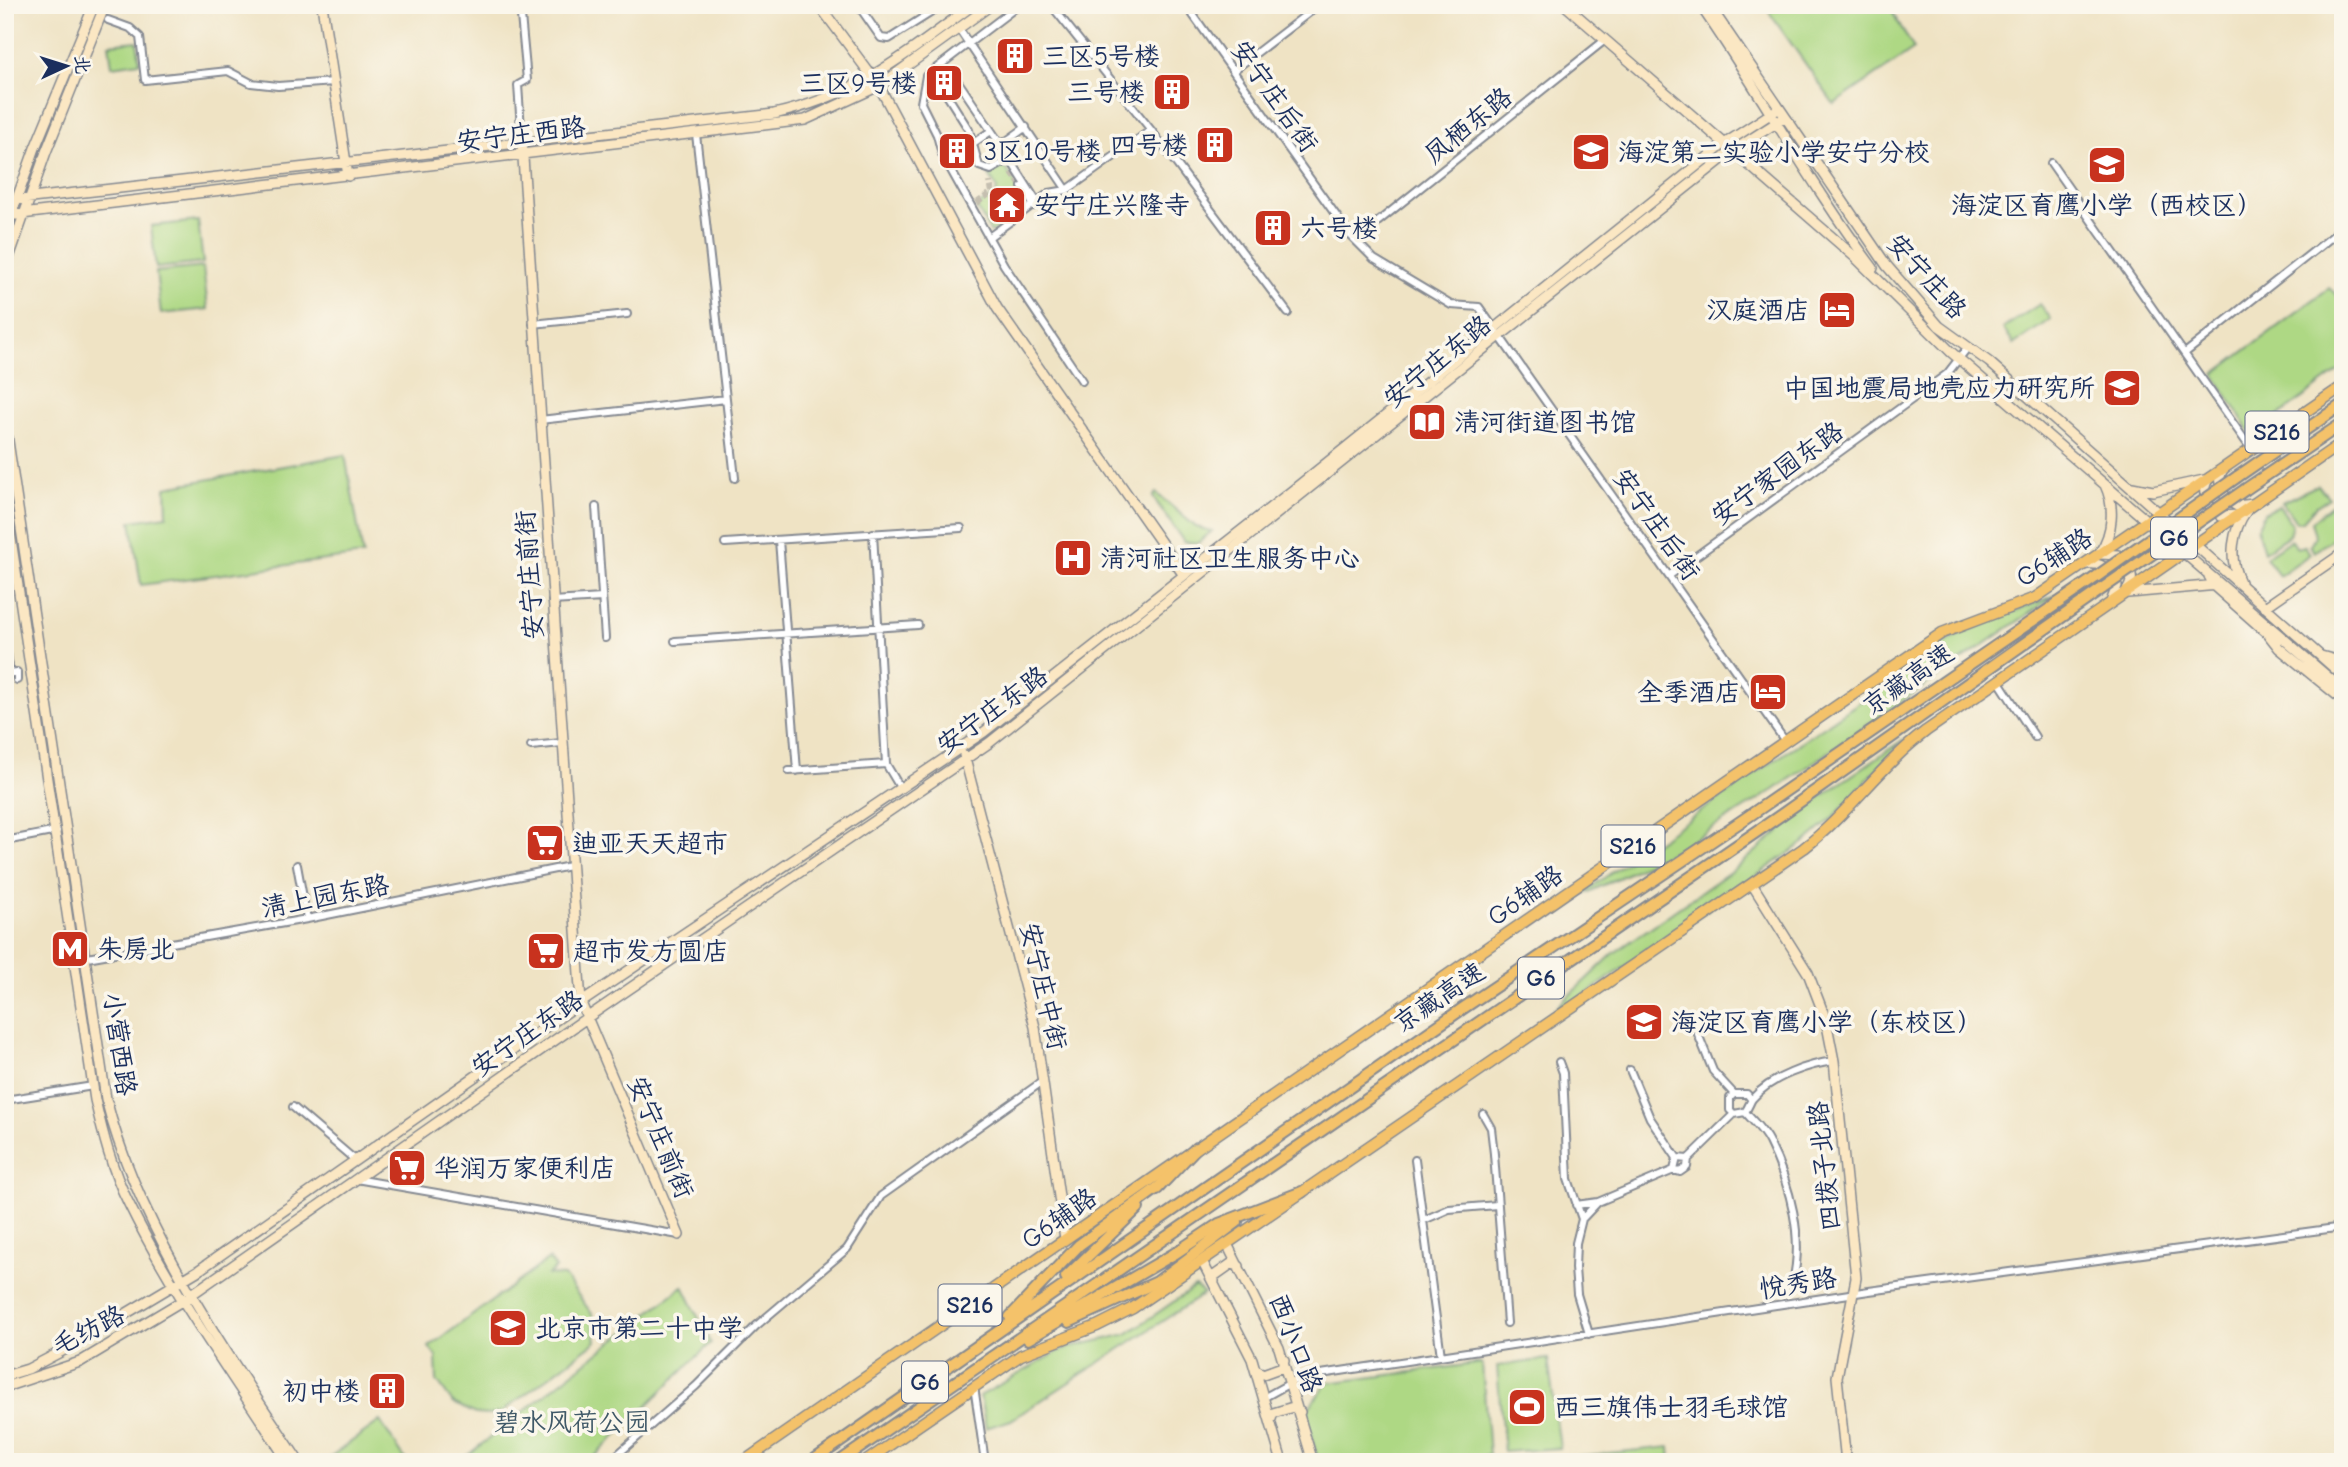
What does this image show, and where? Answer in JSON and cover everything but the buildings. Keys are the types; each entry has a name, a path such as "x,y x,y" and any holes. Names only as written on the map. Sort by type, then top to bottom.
{"highway":[{"name":"京藏高速","path":"811,1462 1450,1017 1746,818 2343,404"},
{"name":"京藏高速","path":"839,1462 1770,823 2343,423"},
{"path":"1039,1302 1196,1148"},
{"path":"992,1334 1079,1245 1160,1185"},
{"path":"978,1365 1174,1254 1219,1224 1302,1192"}],"main road":[{"path":"5,232 8,216 94,5"},
{"path":"5,269 23,215 105,5"},
{"path":"322,5 348,176"},
{"path":"819,5 879,86 997,308 1183,574"},
{"name":"安宁庄西路","path":"5,201 774,114 827,100 873,77 973,5"},
{"name":"安宁庄西路","path":"8,216 804,120 879,86 991,5"},
{"name":"安宁庄路","path":"1565,5 1889,289 1931,334 2204,569 2216,587"},
{"path":"1700,5 1781,120"},
{"path":"1709,5 1775,111"},
{"name":"安宁庄东路","path":"189,1297 588,1017 989,743 1775,111"},
{"name":"安宁庄路","path":"1781,120 1802,166 1889,289"},
{"name":"安宁庄路","path":"1781,120 1893,274 1929,317 1985,359 2343,676"},
{"name":"安宁庄东路","path":"1728,147 1781,120"},
{"name":"安宁庄前街","path":"522,143 581,1003 679,1235"},
{"name":"安宁庄东路","path":"179,1281 581,1003 984,732 1183,574 1499,333"},
{"name":"G6辅路","path":"743,1462 1942,633 1964,622 2024,604 2343,386"},
{"name":"小营西路","path":"5,421 106,1099 118,1148 138,1199 179,1281"},
{"name":"S216","path":"865,1462 1021,1355 1122,1315 1752,884 1826,830 1914,739 2343,442"},
{"path":"2226,467 2220,474 2220,484 2229,500 2239,506 2254,503"},
{"path":"2124,482 2135,488 2153,491 2211,477"},
{"path":"2211,477 2206,482 2204,491 2213,511 2224,517 2239,514"},
{"path":"2096,556 2106,542 2111,520 2108,493 2100,478"},
{"name":"小营西路","path":"5,499 57,831 93,1086 108,1152 128,1202 189,1297 288,1462"},
{"path":"2245,589 2236,576 2233,545 2241,519 2254,503"},
{"path":"2096,556 2108,553 2121,558 2132,575 2118,598"},
{"path":"2265,607 2343,553"},
{"path":"2081,567 2097,563 2106,568 2117,586 2118,598"},
{"path":"2118,598 2143,589 2216,587 2343,690"},
{"path":"2216,587 2268,634 2279,648 2343,700"},
{"path":"2318,654 2343,662"},
{"name":"安宁庄中街","path":"960,747 965,757 1035,1027 1065,1239"},
{"name":"四拨子北路","path":"1752,884 1808,973 1826,1020 1835,1061 1856,1273 1855,1293 1837,1377 1846,1462"},
{"name":"西小口路","path":"1227,1244 1284,1360 1313,1462"},
{"name":"西小口路","path":"1202,1261 1256,1370 1282,1462"},
{"path":"1214,1282 1214,1276 1232,1263 1239,1266"},
{"name":"毛纺路","path":"5,1376 28,1369 70,1347 179,1281"},
{"name":"小营西路","path":"189,1297 299,1462"},
{"name":"毛纺路","path":"5,1387 80,1362 189,1297"},
{"path":"1256,1370 1263,1374 1282,1367 1284,1360"},
{"path":"1271,1419 1273,1413 1284,1409 1294,1407 1300,1412"}],"street":[{"path":"520,5 527,80 518,85 522,143"},
{"path":"858,5 881,38 889,39 943,5"},
{"path":"1019,5 926,76 921,103 937,135 942,154 974,205 989,237 1082,382"},
{"path":"1051,5 1151,130 1288,313"},
{"name":"安宁庄后街","path":"1186,5 1355,240 1374,259 1451,304 1479,307 1785,741"},
{"path":"1234,70 1319,5"},
{"path":"108,20 130,28 140,37 145,80 228,71 251,83 278,86 334,82"},
{"path":"959,29 1067,190"},
{"name":"凤栖东路","path":"1355,240 1605,40"},
{"path":"1010,159 999,162 991,170 979,166 969,130 945,92 960,83 1010,159 1035,204"},
{"path":"952,103 967,94"},
{"path":"1001,145 1027,127"},
{"path":"989,237 1049,193 1067,190 1151,130"},
{"path":"972,144 991,131"},
{"path":"696,134 735,478"},
{"path":"2051,163 2251,449"},
{"path":"1021,187 1035,204"},
{"path":"2185,353 2343,228"},
{"path":"533,324 627,314"},
{"name":"安宁家园东路","path":"1670,575 1947,374 1968,347"},
{"path":"540,420 726,399"},
{"path":"596,507 605,638"},
{"path":"725,543 961,528"},
{"path":"873,533 886,764 901,789"},
{"path":"779,540 793,771 886,764"},
{"path":"552,601 602,598"},
{"path":"675,641 918,625"},
{"path":"5,639 8,674 17,672 17,680"},
{"path":"1998,680 2035,737"},
{"path":"531,746 562,743"},
{"path":"5,841 57,831"},
{"path":"297,865 307,919"},
{"name":"清上园东路","path":"87,958 307,919 570,866"},
{"path":"1698,1034 1713,1071 1734,1094 1747,1094 1751,1099"},
{"path":"1745,1112 1751,1099 1801,1070 1835,1061"},
{"path":"1559,1062 1563,1073 1568,1179 1582,1219"},
{"path":"1630,1070 1650,1118 1677,1158 1674,1170"},
{"path":"609,1462 696,1386 756,1326 847,1250 881,1196 1043,1081"},
{"path":"5,1100 93,1086"},
{"path":"1734,1094 1729,1103 1734,1114"},
{"path":"293,1107 355,1160"},
{"path":"1576,1206 1598,1202 1674,1170 1680,1172 1687,1167 1688,1159 1734,1114 1745,1112"},
{"path":"1745,1112 1769,1139 1789,1192 1796,1225 1796,1271 1792,1285"},
{"path":"1483,1114 1491,1128 1507,1322"},
{"path":"1677,1158 1688,1159"},
{"path":"1415,1160 1441,1356"},
{"path":"355,1179 679,1235"},
{"path":"1589,1334 1577,1294 1576,1243 1582,1219 1598,1202"},
{"path":"1424,1220 1449,1209 1497,1205"},
{"name":"悦秀路","path":"1265,1397 1303,1376 1855,1293 2343,1227"},
{"path":"975,1386 985,1462"}],"green space":[{"path":"1764,5 1888,5 1914,49 1834,104"},
{"path":"137,41 140,62 112,66 109,44"},
{"path":"1004,165 1031,208 991,233 976,207 996,194 997,188 989,175"},
{"path":"198,221 203,263 156,268 151,226"},
{"path":"203,267 208,309 161,314 156,272"},
{"path":"2329,288 2343,301 2343,368 2252,435 2214,374"},
{"path":"2040,304 2051,319 2014,344 2003,328"},
{"path":"345,455 363,555 141,585 131,521 167,516 166,487"},
{"path":"2318,485 2329,498 2315,507 2303,521 2296,522 2282,502"},
{"path":"1156,493 1196,527 1212,531 1198,543 1184,542 1153,497"},
{"path":"2279,505 2292,525 2289,535 2264,552 2257,529 2264,513"},
{"path":"2331,505 2340,508 2343,531 2314,552 2310,545 2315,536 2311,522"},
{"path":"2290,540 2297,548 2305,546 2310,554 2279,576 2266,557"},
{"path":"2056,595 1774,790 1675,851 1572,900 1948,641 1966,631"},
{"path":"1904,739 1833,818 1805,842 1560,1012 1556,1008 1614,953 1740,865 1812,803"},
{"path":"549,1259 556,1268 548,1275 564,1276 592,1314 596,1341 502,1412 476,1414 453,1403 437,1381 436,1357 429,1347"},
{"name":"碧水风荷公园","path":"683,1286 711,1343 589,1462 459,1462"},
{"path":"1195,1287 1204,1294 1011,1420 986,1428 980,1396 1063,1349 1127,1334"},
{"name":"西三旗伟士羽毛球馆","path":"1548,1359 1560,1448 1504,1452 1497,1366"},
{"path":"1482,1363 1489,1455 1459,1462 1318,1462 1305,1413 1327,1383"},
{"path":"380,1421 407,1462 333,1462 330,1457"},
{"path":"1670,1447 1671,1462 1558,1462 1558,1458"}],"tunnel":[{"path":"993,163 997,160"},
{"path":"1012,173 1022,187"},
{"path":"977,203 992,192 990,182"}],"place":[{"name":"三区5号楼","path":"1015,56"},
{"name":"三区9号楼","path":"944,83"},
{"name":"三号楼","path":"1172,92"},
{"name":"四号楼","path":"1215,145"},
{"name":"3区10号楼","path":"957,151"},
{"name":"海淀第二实验小学安宁分校","path":"1591,152"},
{"name":"海淀区育鹰小学（西校区）","path":"2107,165"},
{"name":"安宁庄兴隆寺","path":"1007,205"},
{"name":"六号楼","path":"1273,228"},
{"name":"汉庭酒店","path":"1837,310"},
{"name":"中国地震局地壳应力研究所","path":"2122,388"},
{"name":"清河街道图书馆","path":"1427,422"},
{"name":"清河社区卫生服务中心","path":"1073,558"},
{"name":"全季酒店","path":"1768,692"},
{"name":"迪亚天天超市","path":"545,843"},
{"name":"朱房北","path":"70,949"},
{"name":"超市发方圆店","path":"546,951"},
{"name":"海淀区育鹰小学（东校区）","path":"1644,1022"},
{"name":"华润万家便利店","path":"407,1168"},
{"name":"北京市第二十中学","path":"508,1328"},
{"name":"初中楼","path":"387,1391"},
{"name":"西三旗伟士羽毛球馆","path":"1527,1407"}]}
